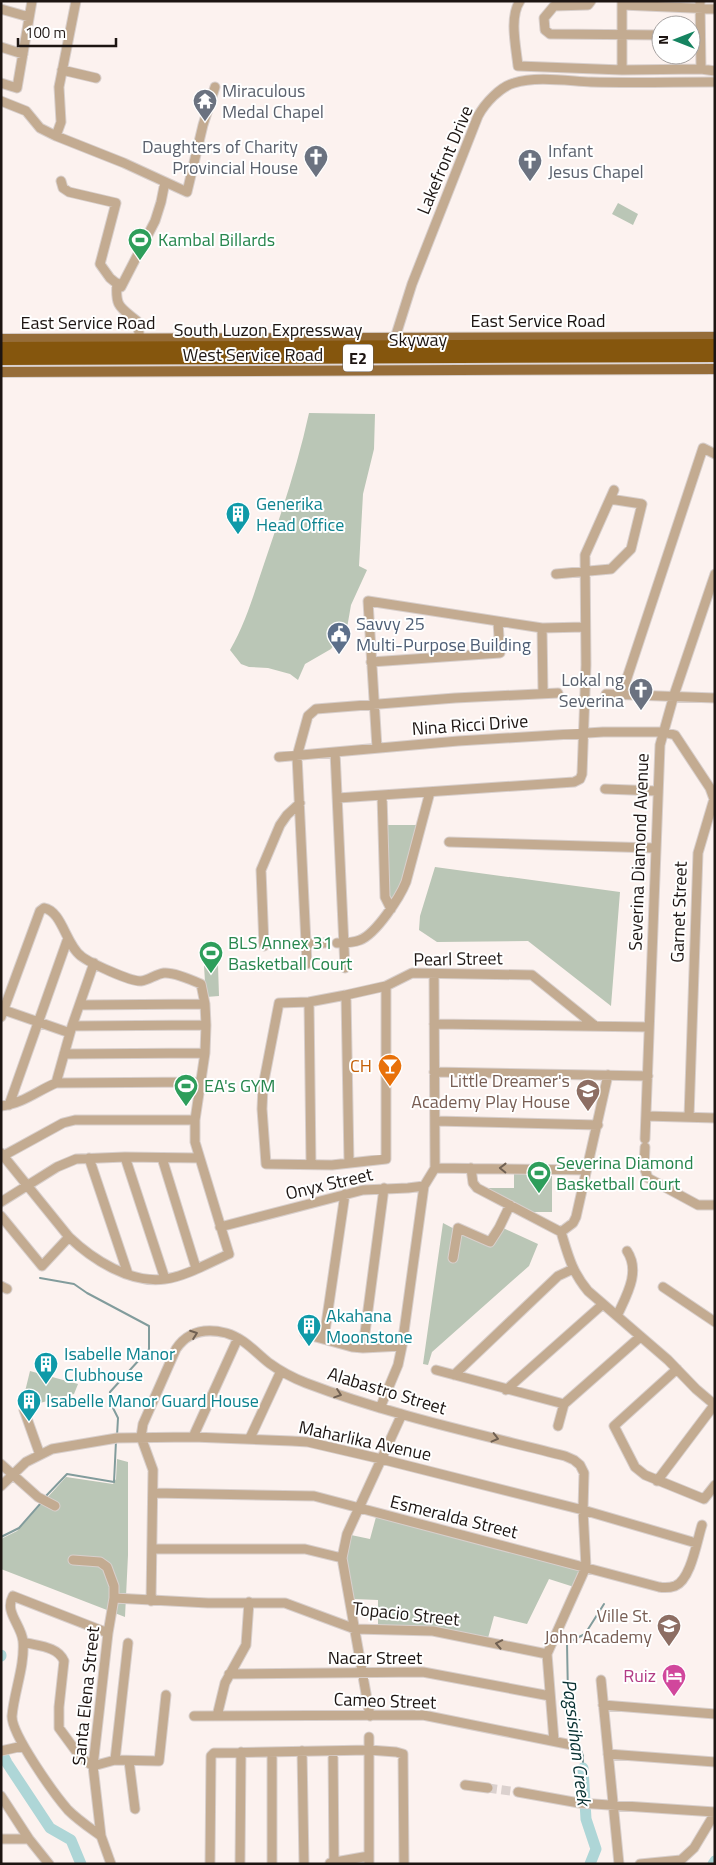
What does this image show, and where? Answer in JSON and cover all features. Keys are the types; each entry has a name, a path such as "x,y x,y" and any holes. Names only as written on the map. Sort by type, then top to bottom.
{"highway":[{"name":"South Luzon Expressway","path":"1,348 715,347"},
{"name":"Skyway","path":"1,352 715,347"},
{"name":"Skyway","path":"1,360 715,356"},
{"name":"South Luzon Expressway","path":"1,364 715,362"}],"main road":[{"name":"East Service Road","path":"1,339 715,337"},
{"name":"West Service Road","path":"1,372 715,369"}],"street":[{"path":"1,84 17,88 32,1"},
{"path":"56,136 61,122 58,96 76,1"},
{"path":"520,1 515,8 514,18 518,66 622,70 701,69 715,71"},
{"path":"591,1 588,5 554,6 544,18 545,30 550,34 651,35"},
{"path":"622,70 622,3 700,5 715,9"},
{"path":"1,9 29,17"},
{"path":"1,48 23,54"},
{"path":"700,65 701,69"},
{"path":"62,70 96,78"},
{"name":"Lakefront Drive","path":"395,338 412,284 478,116 482,109 502,88 529,80 715,82"},
{"path":"1,101 26,111 40,128 56,136 187,192 203,125 215,87"},
{"path":"61,181 63,188 69,192 116,203 100,265 116,284 122,287 137,252 155,221 165,182"},
{"path":"116,284 116,302 137,321 140,339"},
{"path":"622,693 703,448 715,454"},
{"path":"338,798 574,782 580,779 582,774 586,665 585,555 614,490"},
{"path":"556,574 611,569 631,549 642,504 610,499"},
{"name":"Severina Diamond Avenue","path":"715,574 679,695 663,732 659,752 644,1167 648,1178 698,1205 715,1204"},
{"path":"377,748 368,601 542,628 585,627"},
{"path":"372,662 500,653 498,622"},
{"path":"542,628 543,694"},
{"path":"307,964 297,756 308,716 316,709 558,693"},
{"path":"606,694 679,695 715,698"},
{"name":"Nina Ricci Drive","path":"279,757 377,748 584,734 663,732"},
{"name":"Garnet Street","path":"663,732 670,733 678,738 710,788 714,799 698,853 689,1117"},
{"path":"335,752 338,798 340,943 345,968"},
{"path":"605,789 657,791"},
{"path":"340,943 360,940 367,936 391,909 400,894 406,882 430,792"},
{"path":"382,795 384,896 391,909"},
{"path":"264,946 260,870 284,820 300,803"},
{"path":"450,842 655,848"},
{"path":"195,1120 74,1120 63,1123 2,1155 70,1237 104,1263 128,1274 152,1280 176,1277 229,1254 195,1142 195,1120 205,1053 206,1025 205,1004 201,984 192,979 164,973 140,981 129,979 81,957 73,949 54,913 44,908 40,911 2,1012 71,1030 206,1025"},
{"path":"5,1105 68,938"},
{"path":"306,944 325,943"},
{"path":"56,1083 71,1030 94,963"},
{"name":"Pearl Street","path":"311,1164 266,1164 262,1109 263,1086 279,1003 309,1002 386,986 412,973 532,975 594,1025"},
{"path":"380,1408 398,1365 424,1186 435,1168 434,974"},
{"path":"309,1002 311,1164 332,1165 386,1159 386,986"},
{"path":"346,995 349,1163"},
{"path":"80,1005 205,1004"},
{"path":"434,1024 649,1027"},
{"path":"64,1054 205,1053"},
{"path":"434,1072 648,1076"},
{"path":"561,1232 573,1223 576,1217 608,1075"},
{"path":"5,1105 24,1099 40,1089 56,1083 200,1082"},
{"path":"646,1116 715,1118"},
{"path":"435,1121 598,1125"},
{"path":"1,1202 69,1161 89,1158 125,1157 199,1158"},
{"path":"125,1157 165,1279"},
{"path":"89,1158 128,1274"},
{"path":"162,1158 196,1268"},
{"path":"435,1168 586,1170"},
{"path":"471,1168 473,1183 477,1188 561,1232 577,1278 603,1304 715,1404 657,1481"},
{"name":"Onyx Street","path":"220,1227 363,1190 424,1186"},
{"path":"364,1348 384,1188"},
{"path":"324,1338 345,1194"},
{"path":"453,1258 458,1228 490,1242 510,1205"},
{"path":"1,1216 42,1266 70,1237"},
{"path":"617,1316 633,1276 632,1259 627,1251"},
{"path":"454,1375 558,1276 573,1268"},
{"path":"663,1287 715,1322"},
{"path":"506,1390 603,1304"},
{"name":"Alabastro Street","path":"141,1437 145,1418 176,1349 188,1336 208,1331 228,1334 238,1338 281,1371 305,1383 380,1408 565,1456 574,1460 580,1465 584,1473 583,1510 586,1567 547,1654 554,1741"},
{"path":"305,1334 352,1347 402,1346"},
{"path":"558,1426 564,1404 640,1336"},
{"path":"193,1437 238,1338"},
{"path":"677,1369 614,1426 635,1466 645,1476 704,1499 715,1485"},
{"path":"436,1370 564,1404"},
{"path":"250,1438 281,1371"},
{"path":"26,1409 28,1424 31,1426 40,1455"},
{"path":"370,1716 342,1558 347,1534 402,1414"},
{"path":"141,1437 153,1470 151,1600"},
{"name":"Maharlika Avenue","path":"1,1486 26,1462 40,1455 62,1446 117,1438 250,1438 308,1442 583,1510 696,1543"},
{"path":"1,1464 38,1497 51,1504"},
{"name":"Esmeralda Street","path":"153,1493 314,1496 358,1509 669,1588 680,1584 686,1576 702,1524"},
{"path":"153,1550 305,1549 342,1558"},
{"name":"Santa Elena Street","path":"73,1560 100,1562 107,1567 118,1598 108,1633 93,1766 101,1836 111,1864"},
{"path":"101,1836 68,1810 23,1746 14,1728 12,1717 23,1642 20,1629 10,1612 10,1601 12,1596 108,1633"},
{"name":"Topacio Street","path":"118,1598 208,1603 285,1603 355,1629 433,1631 547,1654"},
{"path":"217,1716 229,1674 246,1646 249,1602"},
{"path":"23,1642 55,1650 62,1656 64,1661 58,1728 87,1764 93,1766 115,1760 159,1761 166,1695"},
{"path":"115,1760 128,1643"},
{"name":"Nacar Street","path":"229,1674 423,1672 550,1696"},
{"path":"601,1680 619,1864"},
{"path":"604,1705 715,1714"},
{"name":"Cameo Street","path":"194,1716 423,1715 572,1745"},
{"path":"334,1751 332,1863 369,1860 368,1737"},
{"path":"3,1751 23,1746"},
{"path":"302,1750 304,1864"},
{"path":"210,1864 211,1756 214,1753 368,1750 403,1754 404,1864"},
{"path":"240,1864 241,1752"},
{"path":"272,1752 272,1864"},
{"path":"608,1754 715,1762"},
{"path":"128,1761 135,1809"},
{"path":"465,1784 488,1788"},
{"path":"518,1792 584,1803 715,1813 694,1848 681,1860 640,1864"},
{"path":"1,1796 29,1839 49,1864"},
{"path":"1,1839 29,1839"}],"green space":[{"path":"618,203 638,214 633,225 612,214"},
{"path":"309,413 375,414 374,449 363,494 359,566 367,570 351,605 347,628 331,649 305,664 298,680 290,674 241,664 230,650 249,608 277,526"},
{"path":"386,825 418,825 402,881 392,899 388,892"},
{"path":"435,867 620,892 611,1006 528,941 437,942 419,930 420,916"},
{"name":"BLS Annex 31 Basketball Court","path":"218,965 219,996 206,997 204,966"},
{"path":"514,1172 526,1172 526,1175 552,1176 552,1212 524,1212 481,1188 514,1188"},
{"path":"443,1223 485,1245 501,1227 538,1244 529,1266 432,1352 428,1365 423,1364"},
{"path":"30,1371 78,1384 74,1394 21,1408"},
{"path":"117,1459 128,1462 128,1555 125,1617 1,1569 1,1539 17,1531 66,1477 113,1484 116,1479"},
{"path":"376,1517 581,1571 574,1587 549,1579 527,1624 494,1616 488,1638 378,1627 378,1600 354,1599 346,1558 351,1535 370,1539"}],"waterway":[{"name":"Pagsisihan Creek","path":"40,1278 74,1284 87,1293 149,1326 149,1349 110,1392 109,1400 118,1418 117,1436"},
{"name":"Pagsisihan Creek","path":"45,1497 67,1474 114,1482 116,1441"},
{"name":"Pagsisihan Creek","path":"1,1537 19,1528 41,1503"},
{"name":"Pagsisihan Creek","path":"583,1768 583,1756 576,1735 573,1712 568,1697 567,1643 585,1634 604,1604"},
{"name":"Pagsisihan Creek","path":"1,1751 50,1828 71,1840 81,1864"},
{"name":"Pagsisihan Creek","path":"583,1768 586,1819 596,1849 590,1864"}],"tunnel":[{"path":"488,1788 518,1792"}],"place":[{"name":"Miraculous Medal Chapel","path":"205,122"},
{"name":"Daughters of Charity Provincial House","path":"316,178"},
{"name":"Infant Jesus Chapel","path":"530,182"},
{"name":"Kambal Billards","path":"140,261"},
{"name":"Generika Head Office","path":"238,535"},
{"name":"Savvy 25 Multi-Purpose Building","path":"339,655"},
{"name":"Lokal ng Severina","path":"641,711"},
{"name":"BLS Annex 31 Basketball Court","path":"211,974"},
{"name":"CH","path":"390,1087"},
{"name":"EA's GYM","path":"186,1107"},
{"name":"Little Dreamer's Academy Play House","path":"588,1112"},
{"name":"Severina Diamond Basketball Court","path":"539,1194"},
{"name":"Akahana Moonstone","path":"309,1347"},
{"name":"Isabelle Manor Clubhouse","path":"46,1385"},
{"name":"Isabelle Manor Guard House","path":"29,1422"},
{"name":"Ville St. John Academy","path":"669,1647"},
{"name":"Ruiz","path":"674,1697"}]}
